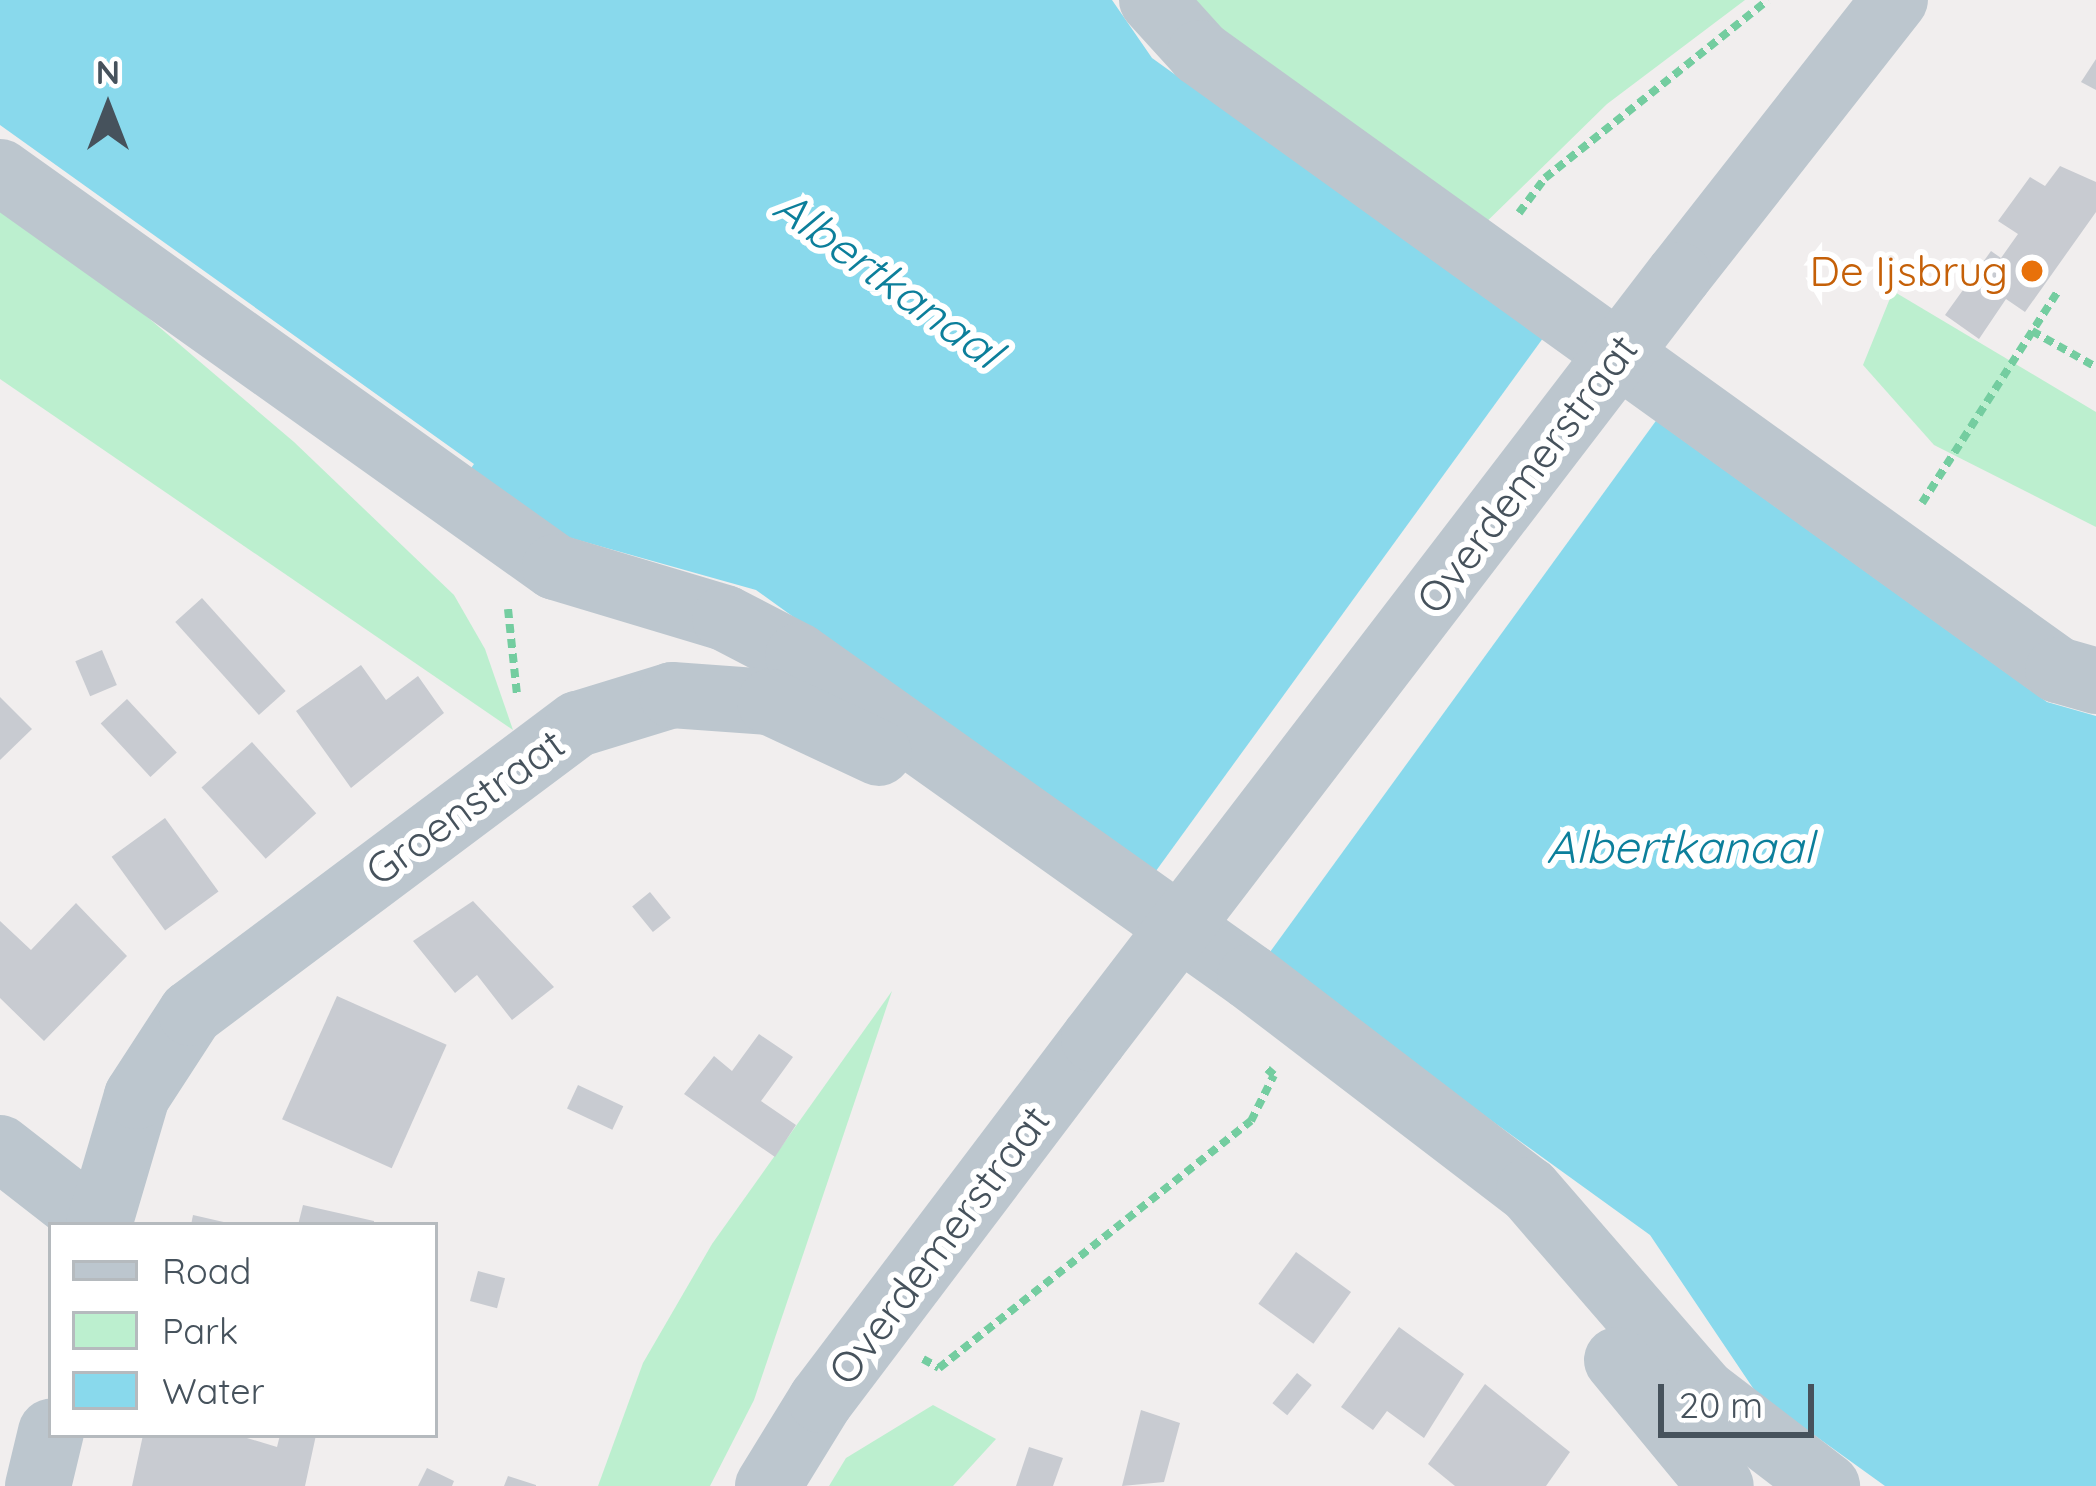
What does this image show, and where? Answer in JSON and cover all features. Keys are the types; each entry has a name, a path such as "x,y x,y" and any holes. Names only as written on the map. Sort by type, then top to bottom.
{"street":[{"path":"1152,0 1200,53 2058,670 2096,681"},
{"name":"Overdemerstraat","path":"768,1486 821,1400 1094,1039 1895,0"},
{"path":"0,172 536,555 724,618 798,656 1250,977 1529,1190 1704,1392 1827,1486"},
{"name":"Groenstraat","path":"100,1222 136,1096 191,1013 520,762 578,724 672,695 770,702 856,736 1394,1120 1495,1214 1721,1486"},
{"path":"0,1148 95,1222"},
{"path":"38,1486 50,1438"}],"path":[{"path":"1545,178 1768,0"},
{"path":"1888,547 1969,439 2057,293"},
{"path":"2032,331 2096,367"},
{"path":"505,602 514,621 520,762"},
{"path":"939,1368 1251,1120"}],"green space":[{"path":"1172,0 1745,0 1607,104 1474,234"},
{"path":"0,206 125,298 294,442 454,595 485,649 513,730 0,379"},
{"path":"1893,291 2096,412 2096,527 1934,445 1863,365"},
{"path":"892,991 754,1400 710,1486 598,1486 643,1363 712,1244"},
{"path":"933,1405 996,1439 953,1486 829,1486 846,1458"}],"water":[{"name":"Albertkanaal","path":"0,0 1112,0 1152,58 2047,702 2096,716 2096,1486 1885,1486 1757,1394 1650,1235 756,590 560,535 469,471 474,464 0,125"}],"pier":[{"path":"1546,334 1659,416 1262,963 1149,881"}],"building":[{"path":"2096,59 2096,90 2081,82"},
{"path":"2060,166 2096,182 2096,212 2025,312 2006,299 1979,339 1945,315 1991,251 2001,258 2018,234 1998,221 2030,177 2045,186"},
{"path":"202,598 286,691 259,715 175,622"},
{"path":"102,650 117,685 90,696 75,661"},
{"path":"361,665 386,700 418,676 444,713 351,788 296,711"},
{"path":"0,697 32,729 0,760"},
{"path":"127,699 177,752 150,777 101,724"},
{"path":"252,742 316,813 266,859 201,788"},
{"path":"165,818 218,892 165,930 112,857"},
{"path":"650,892 671,918 653,932 632,906"},
{"path":"473,901 554,987 512,1020 477,975 455,993 413,941"},
{"path":"76,903 127,956 44,1041 0,998 0,921 31,950"},
{"path":"337,996 447,1045 392,1168 282,1119"},
{"path":"759,1034 793,1057 761,1101 796,1125 775,1157 684,1094 714,1056 732,1071"},
{"path":"578,1085 623,1106 612,1130 567,1109"},
{"path":"303,1205 374,1221 374,1222 299,1222"},
{"path":"193,1215 224,1222 192,1222"},
{"path":"1296,1252 1351,1292 1313,1344 1258,1304"},
{"path":"478,1271 505,1278 497,1308 470,1301"},
{"path":"1399,1327 1464,1374 1424,1438 1387,1411 1373,1430 1341,1407"},
{"path":"1297,1373 1312,1385 1287,1415 1272,1403"},
{"path":"1485,1384 1570,1452 1546,1486 1455,1486 1428,1464"},
{"path":"1141,1410 1180,1423 1164,1482 1122,1486"},
{"path":"142,1438 247,1438 277,1447 279,1438 315,1438 305,1486 132,1486"},
{"path":"1029,1447 1063,1458 1053,1486 1016,1486"},
{"path":"427,1468 454,1481 452,1486 418,1486"},
{"path":"508,1476 536,1485 536,1486 504,1486"}],"place":[{"name":"De Ijsbrug","path":"2032,271"}]}
